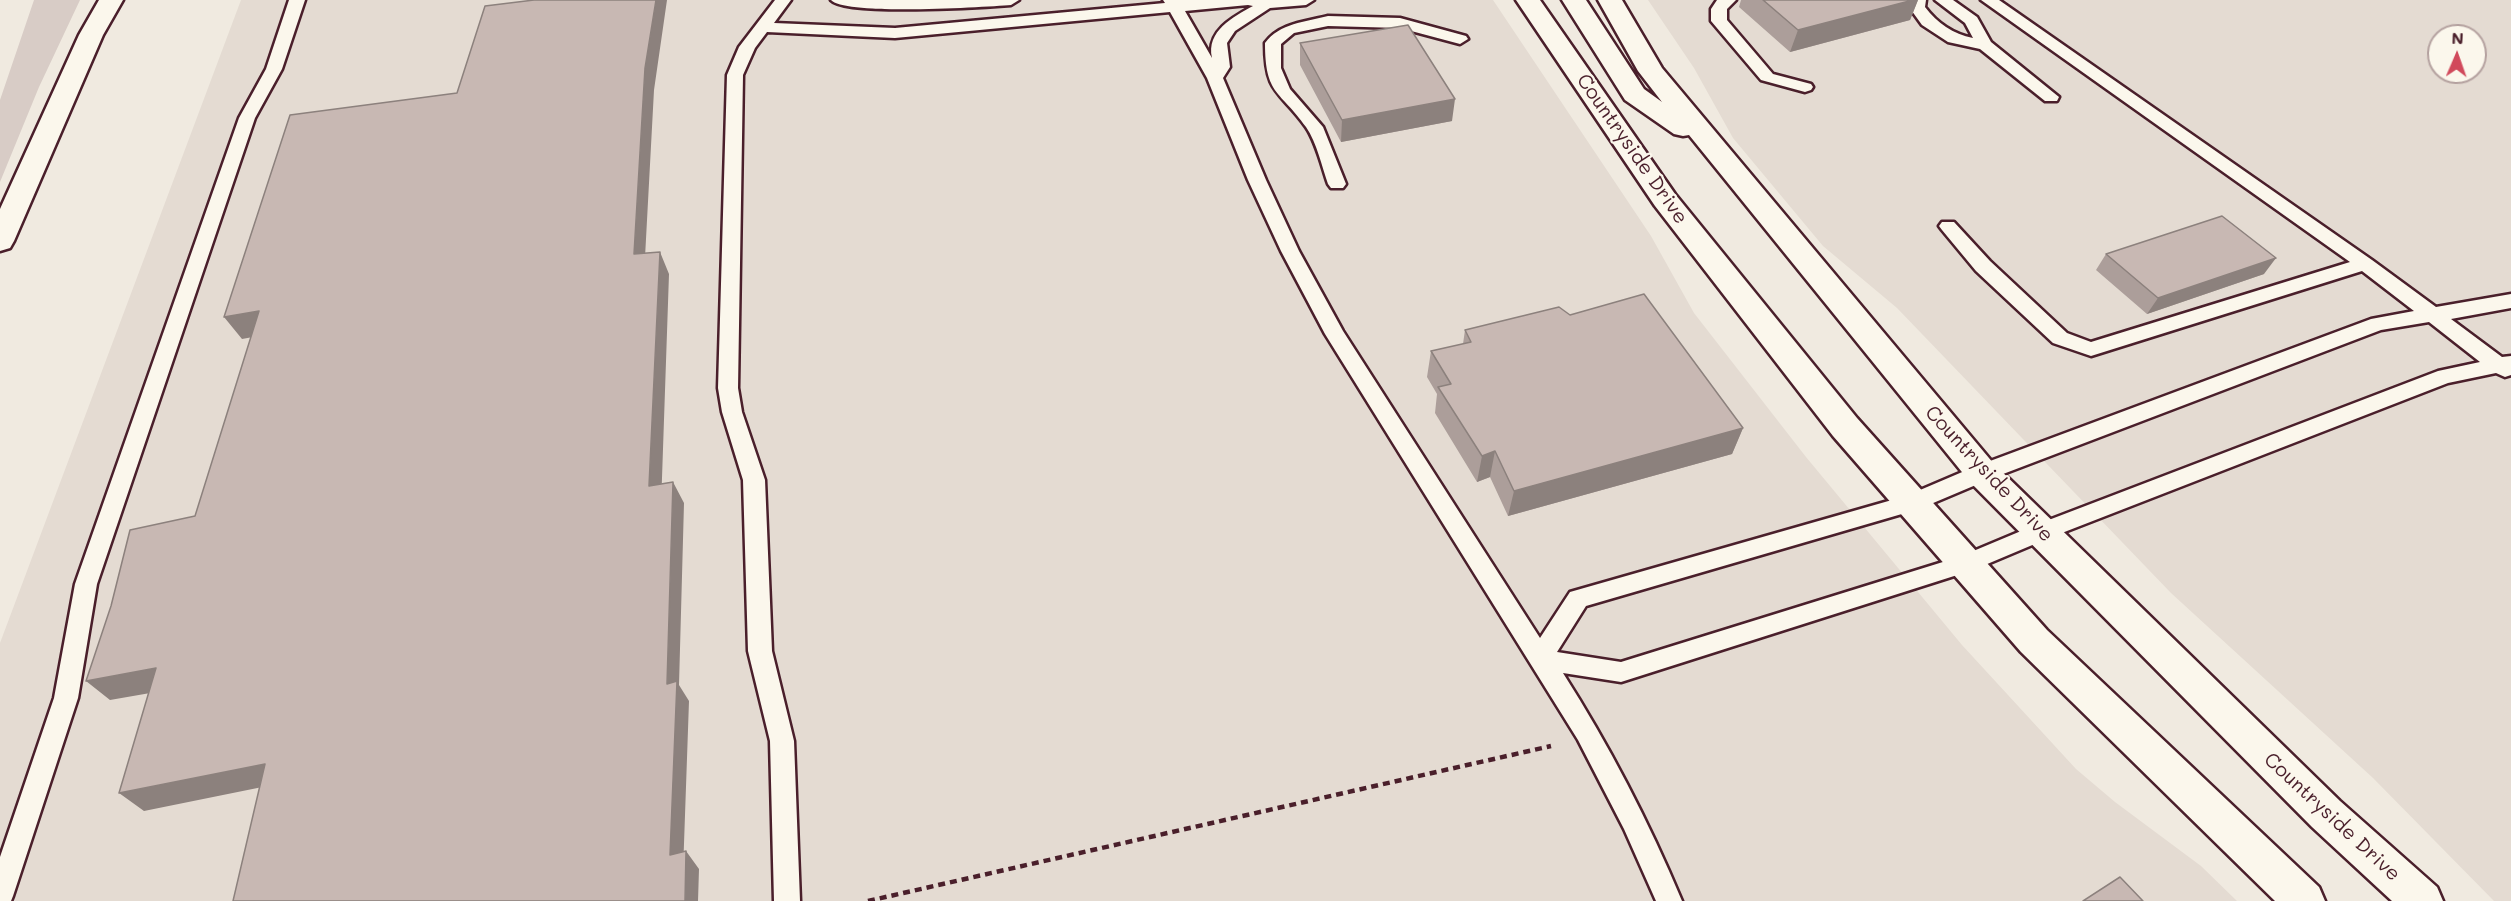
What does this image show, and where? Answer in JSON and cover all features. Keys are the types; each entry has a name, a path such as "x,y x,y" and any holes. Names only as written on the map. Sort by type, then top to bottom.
{"main road":[{"path":"0,241 86,46 111,0"},
{"name":"Countryside Drive","path":"1528,0 1665,200 1845,427 2034,641 2304,901"},
{"path":"1574,0 1634,94 1712,147"},
{"name":"Countryside Drive","path":"1610,0 1651,71 1982,473 2326,814 2422,901"}],"lane":[{"path":"0,896 66,698 86,584 247,118 274,69 297,0"},
{"path":"783,0 747,47 734,81 728,388 732,412 754,480 760,651 782,741 787,901"},
{"path":"839,0 883,5 941,5 1011,0"},
{"path":"762,27 895,33 1173,4 1248,0 1266,4 1306,0"},
{"path":"1728,0 1724,1 1719,9 1719,21 1767,77 1805,87"},
{"path":"1918,0 1917,7 1928,22 1954,39 1985,45"},
{"path":"1943,0 1971,20 1985,45 2051,98"},
{"path":"1989,0 2365,264 2507,367"},
{"path":"1173,4 1215,78 1257,180 1290,251 1335,334 1587,732 1634,822 1669,901"},
{"path":"1215,78 1222,67 1218,46 1227,29 1266,4"},
{"path":"1337,184 1315,127 1282,91 1273,68 1273,43 1289,30 1328,21 1400,23 1460,39"},
{"path":"1948,226 1983,266 2060,338 2091,349 2365,264"},
{"path":"1540,659 1578,599 1911,502 1982,473 2378,324 2431,314 2477,309 2511,301"},
{"path":"1540,659 1621,672 1965,564 2041,532 2445,376 2507,367"}],"path":[{"path":"867,901 1553,746"}],"shaded area":[{"path":"34,0 80,0 39,87 0,182 0,100"},
{"path":"241,0 1493,0 1651,236 1694,313 1806,457 1962,645 2076,769 2115,802 2201,866 2237,901 0,901 0,643"},
{"path":"1648,0 2511,0 2511,901 2494,901 2373,778 2171,593 1897,308 1823,246 1733,138 1694,68"}],"building":[{"path":"534,0 656,0 645,68 634,254 660,252 649,486 673,482 667,684 677,681 670,855 686,851 685,901 233,901 265,764 119,793 156,668 86,681 111,606 130,530 195,516 259,311 224,317 290,115 457,93 485,6"},
{"path":"1763,0 1913,0 1798,30"},
{"path":"1408,25 1455,99 1342,120 1300,43"},
{"path":"2222,216 2276,258 2158,298 2106,254"},
{"path":"1644,294 1743,428 1514,491 1495,451 1482,456 1438,387 1451,384 1431,351 1471,342 1465,330 1559,307 1570,315"},
{"path":"2120,877 2143,901 2083,901"}]}
